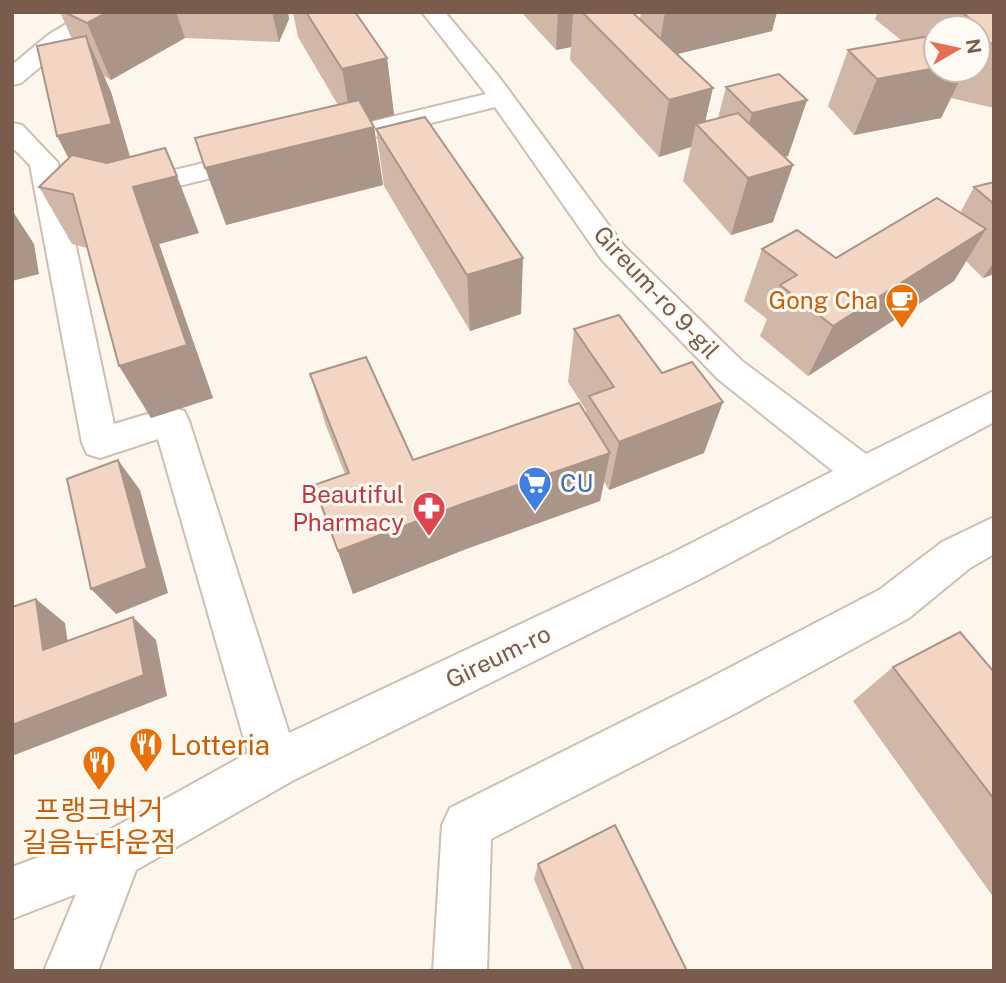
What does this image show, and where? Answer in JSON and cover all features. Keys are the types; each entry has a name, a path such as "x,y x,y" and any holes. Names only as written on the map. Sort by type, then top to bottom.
{"street":[{"path":"12,78 51,43 93,16 108,12"},
{"name":"Gireum-ro 9-gil","path":"433,12 501,98 613,253 730,370 863,473"},
{"path":"107,194 501,98"},
{"path":"12,131 44,163 66,204 100,443 171,421 275,764"},
{"name":"Gireum-ro","path":"12,893 118,853 275,764 686,566 994,405"},
{"path":"460,971 467,825 720,697 894,604 957,555 994,534"},
{"path":"71,971 118,853"}],"building":[{"path":"64,12 108,12 87,23"},
{"path":"306,12 355,12 387,58 342,69"},
{"path":"582,12 632,12 713,88 669,100"},
{"path":"962,12 994,12 994,44 992,14"},
{"path":"86,36 112,124 57,136 37,46"},
{"path":"922,37 922,71 877,79 848,50"},
{"path":"779,74 807,100 752,113 726,87"},
{"path":"359,100 374,127 205,168 195,138"},
{"path":"738,113 793,165 748,178 696,124"},
{"path":"425,117 523,258 467,275 376,129"},
{"path":"165,148 177,176 133,187 187,345 119,366 73,194 39,187 72,155 107,163"},
{"path":"994,182 994,204 974,187"},
{"path":"937,198 986,229 833,326 780,285 797,275 762,249 797,230 836,258"},
{"path":"619,315 662,373 692,362 723,402 619,442 589,396 614,387 574,329"},
{"path":"366,357 413,460 579,403 610,453 462,504 338,551 314,485 349,473 310,374"},
{"path":"118,460 147,568 91,589 67,479"},
{"path":"36,599 43,650 133,617 144,675 12,725 12,607"},
{"path":"960,632 994,672 994,799 893,667"},
{"path":"615,825 687,971 584,971 538,864"}],"place":[{"name":"Gong Cha","path":"902,330"},
{"name":"CU","path":"535,513"},
{"name":"Beautiful Pharmacy","path":"429,538"},
{"name":"Lotteria","path":"146,774"},
{"name":"프랭크버거 길음뉴타운점","path":"99,792"}]}
